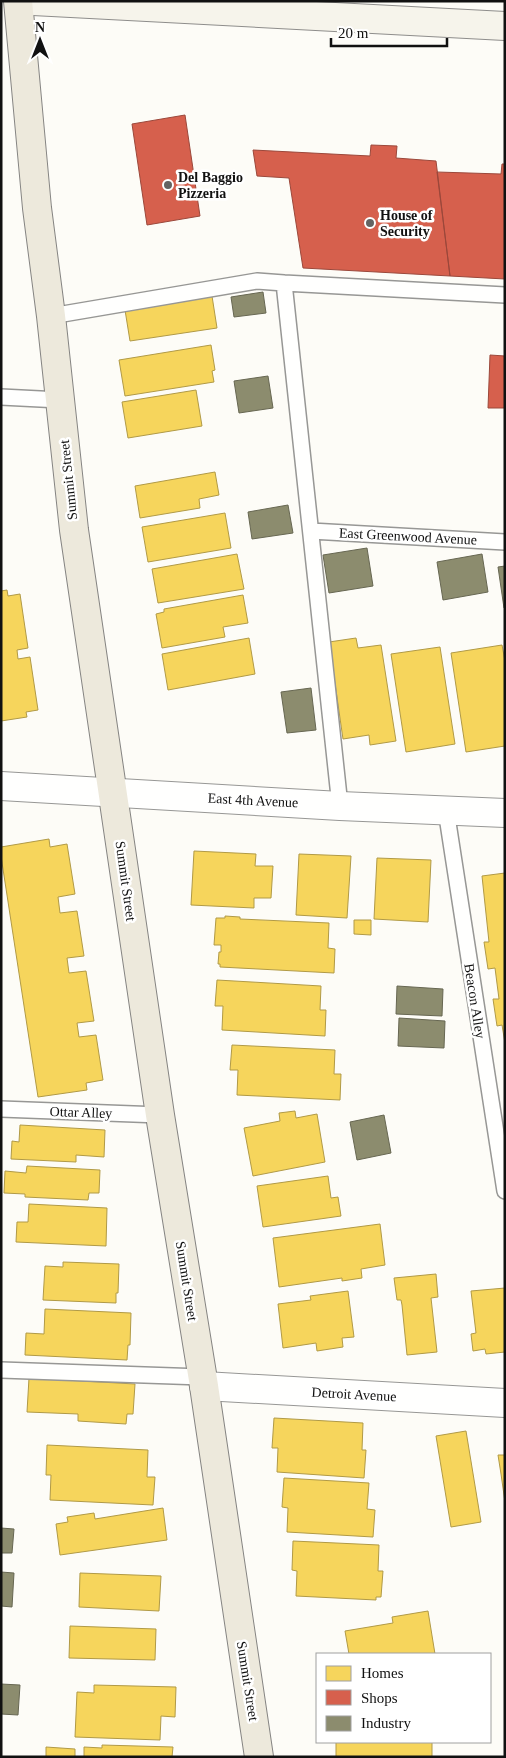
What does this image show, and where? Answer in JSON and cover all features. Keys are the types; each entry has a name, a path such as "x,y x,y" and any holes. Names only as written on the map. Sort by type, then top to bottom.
{"main road":[{"name":"Summit Street","path":"18,1 37,208 51,316 74,530 160,1115 203,1381 259,1757"},
{"path":"33,1 505,26"}],"street":[{"name":"East 4th Avenue","path":"1,786 340,806 505,813"},
{"name":"Detroit Avenue","path":"203,1381 505,1403"}],"lane":[{"path":"51,316 257,281 505,295"},
{"path":"284,283 340,806"},
{"path":"1,397 60,400"},
{"name":"East Greenwood Avenue","path":"311,531 505,542"},
{"name":"Beacon Alley","path":"446,810 498,1106 505,1191"},
{"name":"Ottar Alley","path":"1,1109 160,1115"},
{"path":"1,1370 203,1381"}],"building: Homes":[{"path":"212,296 217,328 130,341 125,310"},
{"path":"211,345 215,370 212,371 214,382 125,396 119,360"},
{"path":"196,390 202,426 128,438 122,402"},
{"path":"215,472 219,495 199,499 200,508 140,518 135,486"},
{"path":"225,513 231,548 148,562 142,527"},
{"path":"237,554 244,589 158,603 152,569"},
{"path":"7,590 8,596 20,594 28,648 17,650 18,659 30,657 38,710 26,712 27,717 1,721 1,591"},
{"path":"243,595 248,623 223,627 225,637 162,648 156,614 164,612 164,609"},
{"path":"249,638 255,674 168,690 162,654"},
{"path":"356,638 358,648 381,645 396,741 370,745 369,735 343,739 329,642"},
{"path":"502,645 505,661 505,746 466,752 451,653"},
{"path":"440,647 455,744 406,752 391,654"},
{"path":"49,839 50,847 67,844 75,894 58,897 60,913 77,911 84,956 67,958 69,973 86,971 94,1021 77,1023 79,1037 96,1035 103,1080 86,1083 87,1090 38,1097 1,847"},
{"path":"194,851 256,854 255,866 273,866 271,898 254,898 254,908 191,905"},
{"path":"299,854 351,856 347,918 296,915"},
{"path":"377,858 431,860 428,922 374,919"},
{"path":"505,873 505,1043 502,1025 497,1026 493,999 499,999 495,968 488,969 484,942 489,942 482,876"},
{"path":"225,916 240,917 240,919 329,923 328,948 335,949 334,973 220,967 220,964 218,964 221,945 214,945 216,918 225,918"},
{"path":"354,920 371,920 371,935 354,934"},
{"path":"217,980 321,986 320,1010 326,1010 325,1036 222,1030 223,1006 215,1006"},
{"path":"232,1045 335,1050 334,1074 341,1074 340,1100 237,1095 238,1070 230,1070"},
{"path":"295,1111 296,1118 317,1114 325,1162 253,1176 244,1128 280,1121 279,1113"},
{"path":"20,1125 105,1130 104,1157 76,1155 76,1162 11,1159 12,1141 19,1142"},
{"path":"27,1166 100,1170 99,1193 89,1193 88,1200 25,1197 25,1194 4,1193 5,1171 26,1173"},
{"path":"328,1176 331,1198 338,1197 341,1216 263,1227 257,1186"},
{"path":"29,1204 107,1208 106,1246 16,1242 17,1222 28,1222"},
{"path":"380,1224 385,1265 361,1269 362,1278 342,1281 342,1278 279,1287 273,1238"},
{"path":"63,1262 119,1264 116,1303 43,1300 45,1266 63,1267"},
{"path":"436,1274 438,1297 431,1298 437,1352 407,1355 402,1305 401,1300 397,1300 394,1278"},
{"path":"505,1288 505,1352 486,1354 485,1349 473,1351 471,1334 476,1333 471,1291"},
{"path":"348,1291 354,1337 342,1338 343,1347 317,1351 316,1343 283,1348 278,1304 311,1300 310,1296"},
{"path":"45,1309 131,1313 130,1345 128,1345 127,1360 25,1355 26,1333 44,1334"},
{"path":"29,1378 135,1384 133,1414 127,1414 126,1424 78,1421 78,1414 27,1412"},
{"path":"274,1418 363,1423 362,1450 366,1450 364,1478 277,1472 278,1448 272,1448"},
{"path":"466,1431 481,1522 451,1527 436,1436"},
{"path":"47,1445 148,1450 147,1477 155,1477 153,1505 50,1500 51,1475 46,1475"},
{"path":"498,1455 505,1455 505,1502 501,1474"},
{"path":"284,1478 369,1483 367,1509 375,1510 373,1537 287,1532 288,1508 282,1507"},
{"path":"163,1508 167,1540 60,1555 56,1524 68,1522 67,1517 94,1513 95,1519"},
{"path":"293,1541 379,1545 378,1571 383,1571 381,1597 376,1597 376,1600 296,1596 297,1571 292,1570"},
{"path":"80,1573 161,1576 159,1611 79,1607"},
{"path":"428,1611 435,1653 349,1653 345,1631 393,1623 392,1617"},
{"path":"70,1626 156,1629 155,1660 69,1658"},
{"path":"94,1685 176,1687 175,1717 161,1716 160,1740 75,1737 77,1692 94,1693"},
{"path":"336,1743 432,1743 432,1757 336,1757"},
{"path":"102,1745 173,1747 172,1757 84,1757 84,1747 102,1748"},
{"path":"46,1747 75,1749 75,1757 46,1757"}],"building: Shops":[{"name":"Del Baggio Pizzeria","path":"185,115 200,216 147,225 132,124"},
{"name":"House of Security","path":"371,145 397,146 396,158 436,161 450,276 303,268 289,178 257,176 253,150 370,156"},
{"path":"502,164 505,164 505,279 450,276 437,172 501,174"},
{"path":"490,355 505,356 505,408 488,408"}],"building: Industry":[{"path":"263,292 266,313 234,317 231,297"},
{"path":"268,376 273,408 239,413 234,381"},
{"path":"288,505 293,533 252,539 248,512"},
{"path":"367,548 373,586 329,593 323,555"},
{"path":"482,554 488,592 443,600 437,562"},
{"path":"505,566 505,608 504,608 498,567"},
{"path":"311,688 316,730 287,733 281,692"},
{"path":"397,986 443,989 442,1016 396,1014"},
{"path":"399,1018 445,1021 444,1048 398,1046"},
{"path":"384,1115 391,1153 357,1160 350,1122"},
{"path":"1,1528 14,1529 12,1553 1,1553"},
{"path":"1,1572 14,1573 12,1607 1,1606"},
{"path":"1,1684 20,1685 18,1715 1,1714"}],"place":[{"name":"Del Baggio Pizzeria","path":"168,185"},
{"name":"House of Security","path":"370,223"}]}
